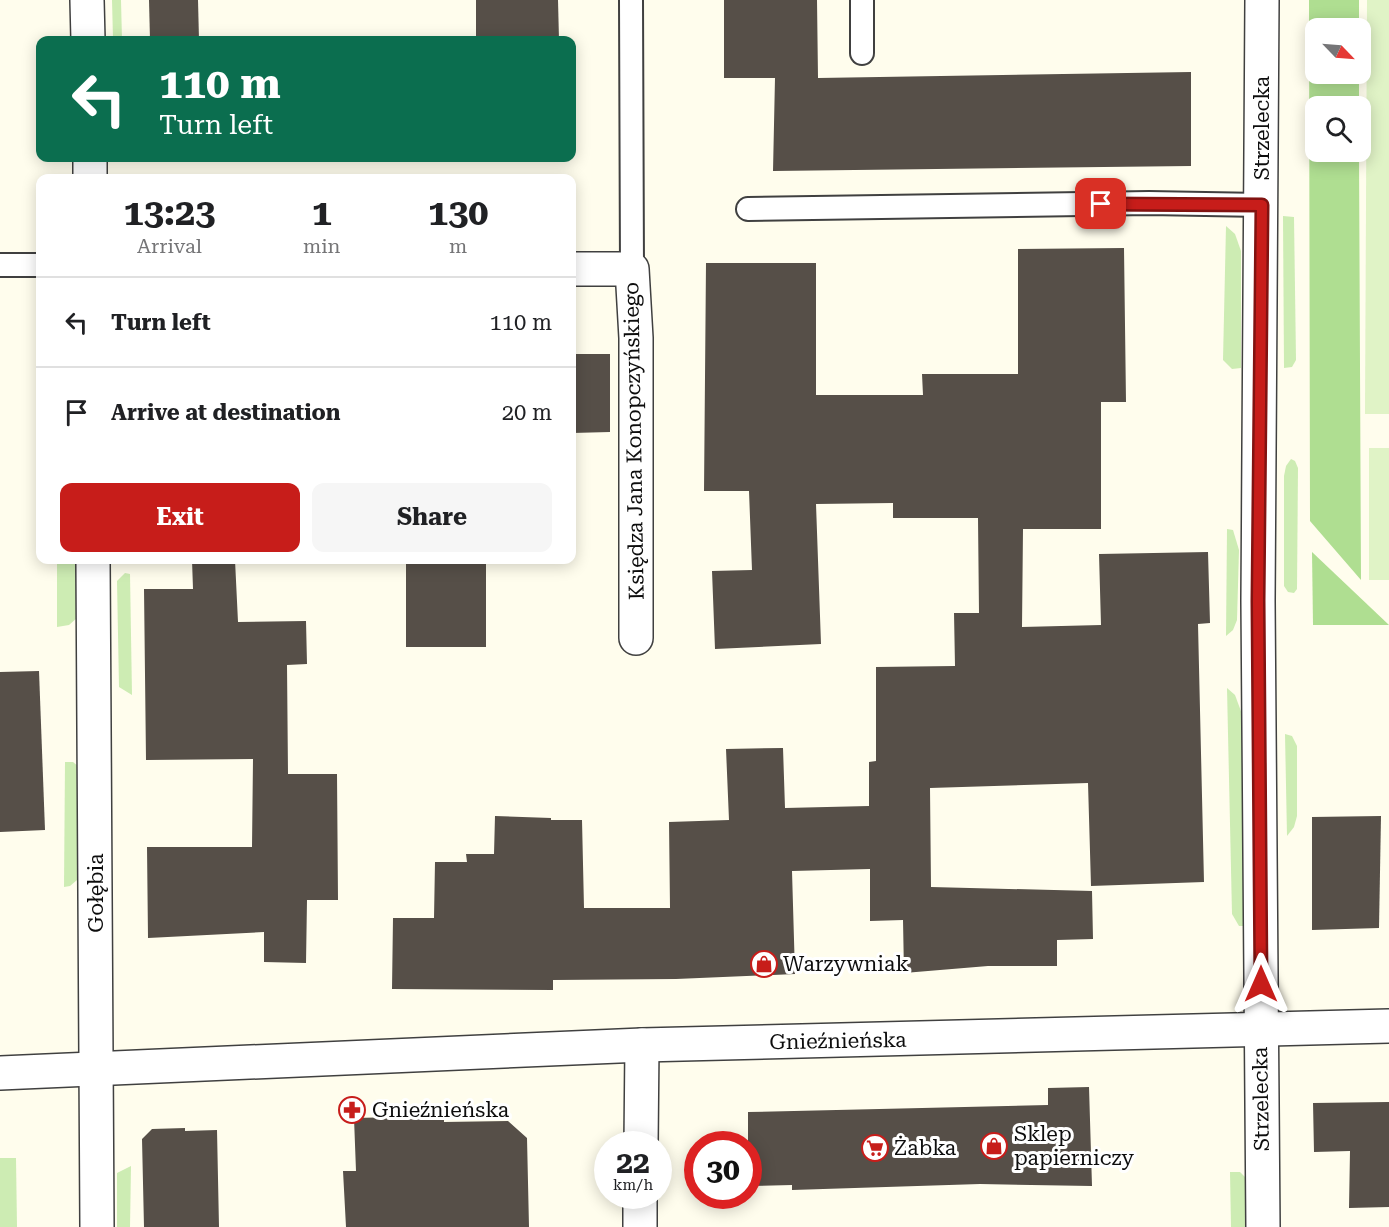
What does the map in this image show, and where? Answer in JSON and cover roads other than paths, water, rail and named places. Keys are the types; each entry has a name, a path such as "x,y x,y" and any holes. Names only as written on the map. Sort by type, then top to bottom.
{"street":[{"path":"87,0 88,36"},
{"name":"Strzelecka","path":"1262,0 1258,601 1263,1227"},
{"name":"Księdza Jana Konopczyńskiego","path":"576,269 632,269 636,349 636,638"},
{"name":"Gołębia","path":"93,564 97,1227"},
{"name":"Gnieźnieńska","path":"0,1073 642,1045 1389,1026"},
{"path":"641,1131 642,1045"},
{"path":"640,1209 640,1227"}],"lane":[{"path":"631,0 632,269"},
{"path":"862,0 862,53"},
{"path":"748,209 1149,203 1262,205"},
{"path":"0,265 36,265"}],"place":[{"name":"Warzywniak","path":"764,964"},
{"name":"Gnieźnieńska","path":"352,1110"},
{"name":"Sklep papierniczy","path":"994,1146"},
{"name":"Żabka","path":"875,1148"}]}
